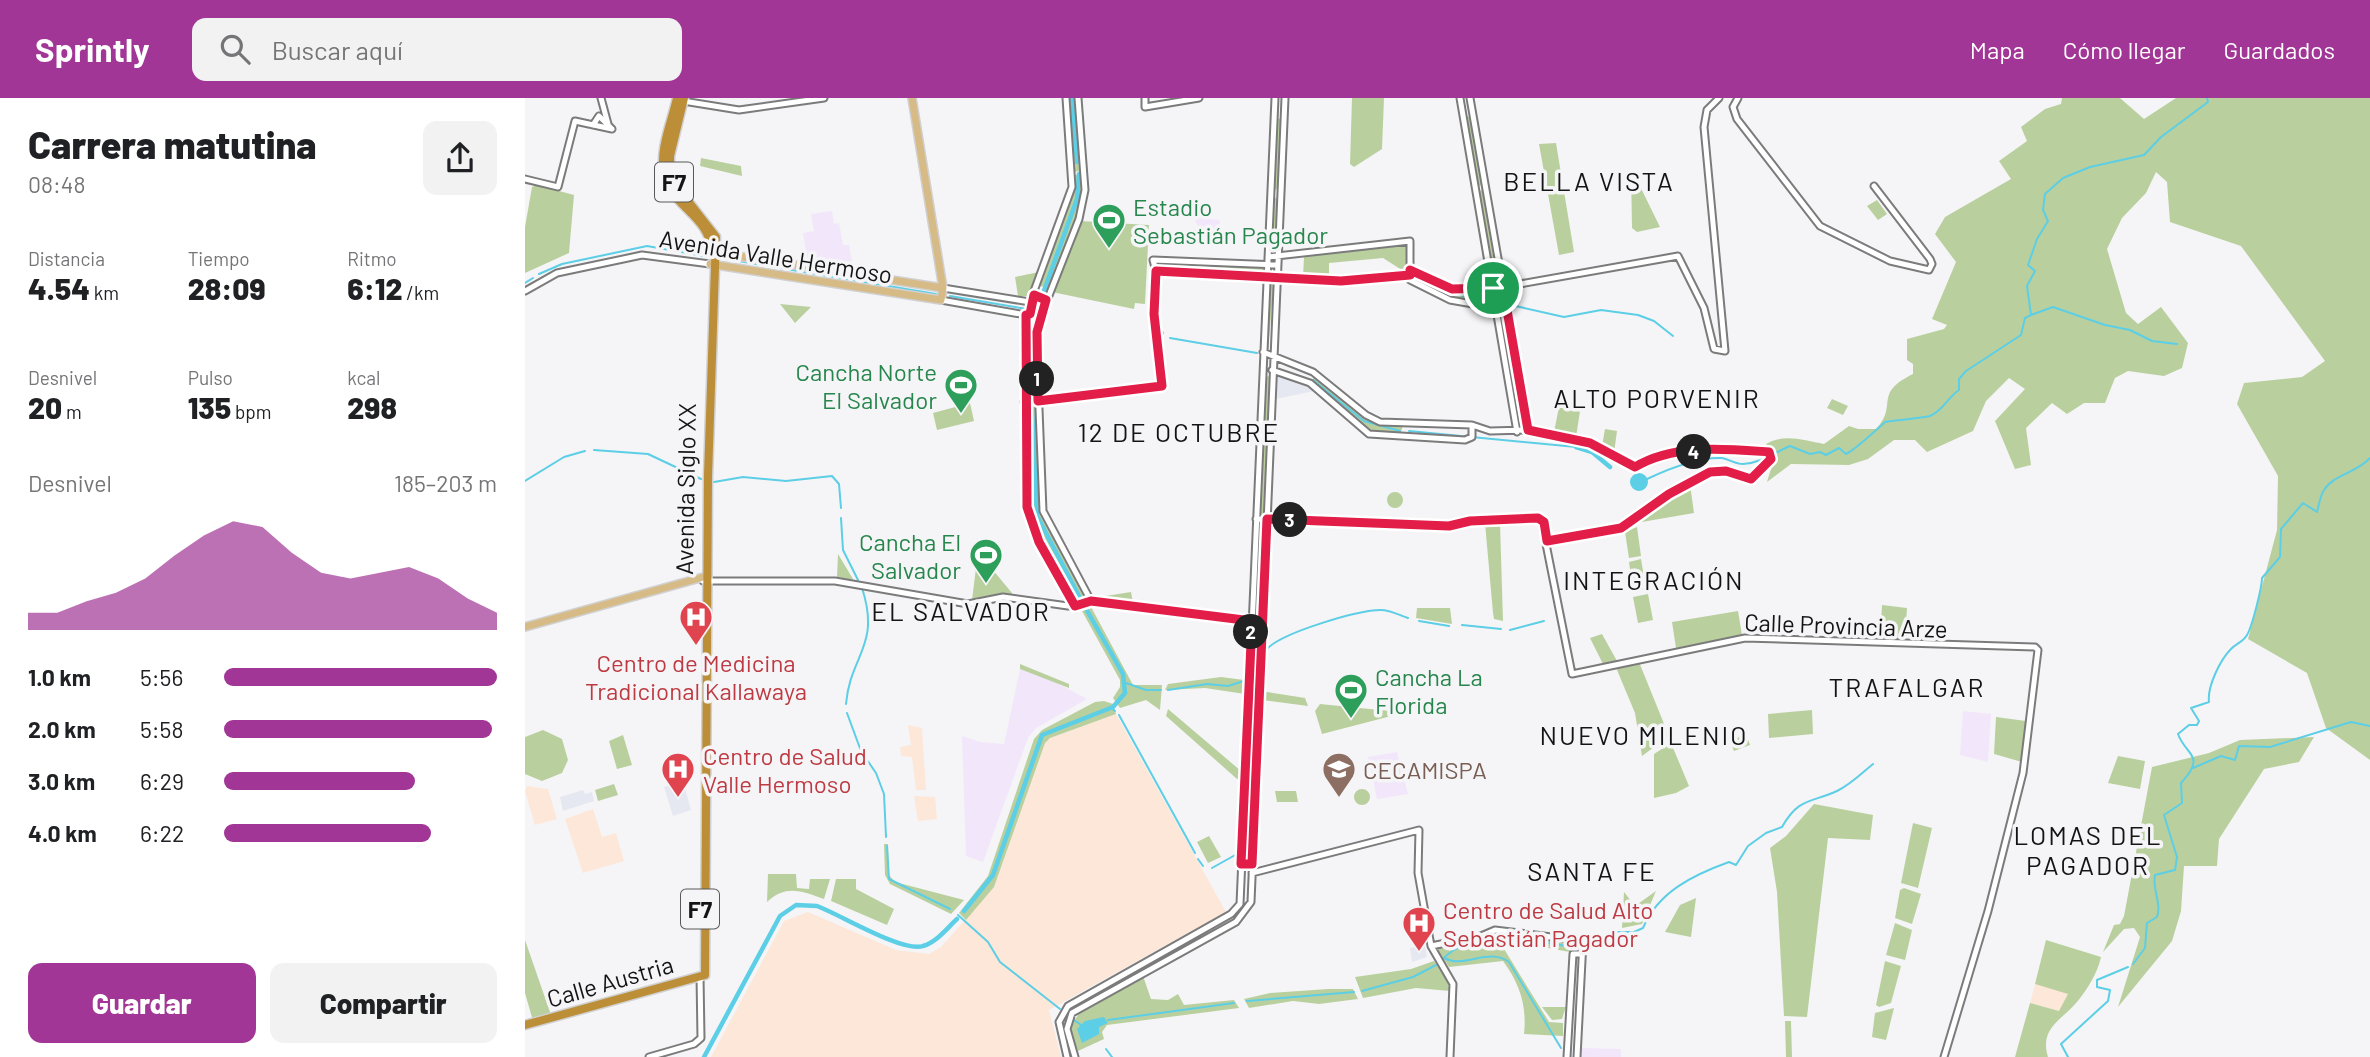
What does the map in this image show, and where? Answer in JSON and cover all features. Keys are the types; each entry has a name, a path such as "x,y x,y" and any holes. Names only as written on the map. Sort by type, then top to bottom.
{"highway":[{"name":"Avenida Siglo XX","path":"681,99 670,156 670,172 677,187 714,231 705,579 702,978"},
{"name":"Calle Austria","path":"525,1025 702,978"}],"main road":[{"path":"912,98 943,288 941,300"},
{"name":"Avenida Valle Hermoso","path":"714,252 943,288"},
{"name":"Avenida Valle Hermoso","path":"712,264 941,300"},
{"path":"525,627 705,579"}],"street":[{"path":"601,98 610,127"},
{"path":"681,99 739,110 824,98"},
{"path":"1066,98 1072,187 1044,289 1040,298 1030,302 1031,309 1026,315 1024,402 1027,507 1039,542 1075,606"},
{"path":"1077,98 1085,190 1079,219 1040,298 1037,332 1038,401 1044,511 1091,601"},
{"path":"1146,98 1145,107 1199,98"},
{"path":"1067,1057 1059,1021 1064,1010 1083,996 1231,915 1240,904 1275,98"},
{"path":"1076,1057 1067,1023 1072,1013 1087,1002 1236,922 1251,902 1285,98"},
{"path":"1460,98 1517,432"},
{"path":"1470,98 1528,430"},
{"path":"1503,287 1678,256 1712,328 1714,349 1725,351 1704,127 1707,110 1719,98"},
{"path":"1738,98 1733,107 1737,119 1815,221 1841,238 1890,261 1929,270 1932,264 1930,259 1874,186"},
{"path":"593,125 599,116 610,127"},
{"path":"525,179 558,187 575,121 610,127"},
{"path":"1268,257 1278,258 1410,241 1410,275"},
{"name":"Avenida Valle Hermoso","path":"525,291 557,273 642,255 712,264"},
{"path":"1024,402 1162,386 1154,314 1156,271 1153,260 1277,265"},
{"path":"1156,271 1341,281 1410,275 1452,289 1493,288"},
{"path":"1410,275 1450,300 1507,310"},
{"name":"Avenida Valle Hermoso","path":"943,288 1030,302"},
{"name":"Avenida Valle Hermoso","path":"941,300 1026,315"},
{"path":"1256,519 1449,526 1470,521 1534,518 1544,522 1547,541 1621,528 1704,474 1726,471 1751,479 1771,459 1769,452 1735,447 1728,452 1704,450 1659,457 1635,467 1590,443 1528,430 1472,431 1380,422 1366,415 1313,372 1263,352"},
{"path":"1262,375 1272,371 1305,380 1369,434 1450,439 1472,431"},
{"name":"Calle Provincia Arze","path":"1547,541 1572,674 1745,638 1931,646 2028,646 2038,650 2023,773 1996,880 1944,1057"},
{"path":"705,579 835,581 968,604 1003,597 1075,606 1091,601 1263,621"},
{"path":"1252,873 1419,830 1419,873 1431,946 1453,984 1450,1057"},
{"path":"1241,864 1252,864"},
{"path":"1431,946 1481,936 1495,930 1583,941 1577,1057"},
{"path":"1567,1057 1573,954 1582,954"},
{"name":"Avenida Siglo XX","path":"649,1057 694,1044 702,1033 702,978"},
{"path":"1083,996 1087,1002"}],"shaded area":[{"path":"832,211 834,224 839,223 843,245 849,245 853,268 810,261 807,258 803,233 814,231 811,214"},
{"path":"1195,220 1220,220 1218,235 1203,239"},
{"path":"1277,374 1305,383 1314,391 1276,399"},
{"path":"1020,669 1048,678 1087,699 1036,728 1028,738 983,862 966,856 962,736 980,742 1004,744"},
{"path":"1963,711 1991,714 1988,762 1960,755"},
{"path":"1116,714 1226,912 1049,1010 1061,1057 711,1057 784,921 808,912 896,950 929,954 941,947 994,887 1045,743 1050,738"},
{"path":"908,725 922,728 926,790 916,790 912,757 901,756 900,747 911,745"},
{"path":"1397,752 1408,794 1377,799 1368,757"},
{"name":"Centro de Salud Valle Hermoso","path":"683,781 691,810 673,816 664,787"},
{"path":"527,786 548,789 557,819 535,825 525,791"},
{"path":"583,790 585,794 592,792 594,801 563,811 560,797"},
{"path":"914,796 935,797 937,819 918,821"},
{"path":"593,809 602,837 616,833 624,861 583,873 565,819"},
{"name":"Centro de Salud Alto Sebastián Pagador","path":"1425,946 1427,957 1412,962 1410,948"},
{"path":"2035,984 2069,993 2060,1011 2030,1003"},
{"path":"1581,1048 1621,1049 1621,1057 1581,1057"}],"green space":[{"path":"1067,98 1075,98 1081,171 1073,172"},
{"path":"1352,98 1384,98 1382,149 1354,167 1350,164"},
{"path":"2062,98 2120,98 2144,119 2176,98 2370,98 2370,760 2326,728 2307,673 2248,639 2277,530 2278,476 2237,404 2244,383 2302,377 2325,361 2241,246 2170,222 2167,182 2156,172 2146,193 2122,218 2107,249 2126,313 2138,324 2161,307 2188,343 2182,368 2164,376 2128,371 2115,378 2105,403 2084,403 2067,414 2052,403 2026,428 2031,465 2015,469 1995,421 2025,389 2009,378 1986,401 1973,431 1927,452 1915,440 1894,440 1868,459 1849,465 1791,464 1767,482 1774,459 1766,444 1787,438 1824,444 1849,426 1876,429 1883,421 1889,394 1901,381 1913,374 1913,364 1907,360 1907,339 1944,329 1947,325 1932,319 1956,262 1935,234 1945,217 2011,179 1999,161 2027,141 2021,127 2045,109 2061,104"},
{"path":"1469,116 1482,183 1480,186 1477,184 1466,118"},
{"path":"1279,118 1282,121 1279,187 1275,190 1276,121"},
{"path":"1556,143 1574,252 1559,255 1539,144"},
{"path":"701,158 741,166 742,176 700,166"},
{"path":"1631,173 1634,174 1660,227 1637,232 1632,228"},
{"path":"1082,174 1080,203 1072,232 1048,288 1040,286 1074,191 1074,175"},
{"path":"537,185 574,195 569,253 525,273 525,227 532,187"},
{"path":"1483,190 1504,303 1498,300 1479,191"},
{"path":"1275,197 1278,200 1272,255 1273,200"},
{"path":"1877,200 1887,214 1878,220 1867,206"},
{"name":"Estadio Sebastián Pagador","path":"1080,221 1149,225 1145,304 1135,303 1134,309 1052,292"},
{"path":"1404,244 1407,247 1405,272 1383,258 1329,263 1329,277 1303,277 1304,257"},
{"path":"1160,262 1261,267 1264,270 1261,273 1160,268 1157,265"},
{"path":"1039,272 1029,296 1018,296 1015,277"},
{"path":"1411,274 1449,290 1488,290 1492,306 1452,298 1411,278"},
{"path":"1269,279 1274,281 1266,351"},
{"path":"1037,298 1044,301 1035,329 1035,399 1028,400 1028,320"},
{"path":"780,304 811,307 795,323"},
{"path":"1500,310 1505,312 1516,389 1513,387"},
{"path":"1268,376 1264,516 1259,515 1265,379"},
{"path":"1315,376 1380,424 1403,426 1400,434 1370,433 1311,382"},
{"path":"1832,399 1848,406 1843,415 1827,408"},
{"path":"1560,402 1581,405 1576,437 1554,432"},
{"path":"970,403 974,421 937,430 933,413"},
{"path":"1028,405 1036,405 1041,512 1085,593 1079,601 1041,539 1030,509"},
{"path":"1605,429 1617,431 1614,453 1602,446"},
{"path":"1690,484 1694,513 1636,523"},
{"path":"1395,492 1401,494 1401,506 1395,508 1389,506 1387,500 1389,494"},
{"path":"1485,523 1500,523 1503,621 1494,619"},
{"path":"1637,527 1641,556 1629,558 1625,532"},
{"path":"1260,535 1263,538 1260,615 1256,617"},
{"path":"978,552 1012,593 1012,595 972,600"},
{"path":"838,554 853,579 853,580 837,577"},
{"path":"1641,559 1646,589 1633,591 1629,562"},
{"path":"1131,592 1133,603 1098,598 1099,597"},
{"path":"1648,594 1653,620 1638,623 1633,597"},
{"path":"1090,605 1133,685 1162,685 1160,710 1146,700 1120,708 1113,698 1120,687 1120,680 1082,611 1081,607"},
{"path":"1882,605 1907,608 1905,641 1880,641"},
{"path":"1417,608 1450,608 1452,624 1416,618"},
{"path":"1738,611 1742,635 1676,648 1672,622"},
{"path":"1602,634 1617,661 1603,664 1590,638"},
{"path":"1639,662 1669,736 1642,756 1635,713 1617,670 1619,666"},
{"path":"1020,664 1069,684 1069,688 1020,669"},
{"path":"1221,677 1244,680 1245,694 1205,688 1165,690 1168,684"},
{"path":"1261,691 1305,698 1308,706 1263,700"},
{"path":"1254,701 1254,769 1250,771 1251,704"},
{"path":"1095,702 1113,704 1116,714 1050,738 1045,743 994,887 966,920 959,913 988,876 1034,739 1042,730"},
{"path":"1320,704 1390,711 1395,715 1322,734 1315,711"},
{"path":"1168,709 1241,771 1241,779 1237,779 1166,716"},
{"path":"1812,710 1813,734 1769,738 1768,714"},
{"path":"1996,717 2026,721 2022,762 1994,754"},
{"path":"543,730 562,739 568,760 562,773 542,781 525,774 525,737"},
{"path":"1746,734 1750,745 1734,751 1730,741"},
{"path":"623,735 632,765 617,769 609,741"},
{"path":"2314,737 2299,762 2264,769 2219,839 2217,866 2184,866 2181,911 2172,941 2118,1007 2140,937 2134,928 2124,929 2103,952 2114,925 2120,924 2124,916 2152,767 2209,753 2240,740"},
{"path":"1671,743 1689,786 1676,793 1654,798 1654,754"},
{"path":"2118,756 2145,761 2140,789 2108,783"},
{"path":"614,784 618,795 598,801 595,790"},
{"path":"1362,789 1368,791 1368,803 1362,805 1356,803 1354,797 1356,791"},
{"path":"1249,790 1252,793 1249,856 1245,859"},
{"path":"1275,791 1296,791 1298,802 1277,802"},
{"path":"1814,804 1873,815 1870,840 1828,838 1807,1017 1784,1016 1777,892 1770,848 1786,836"},
{"path":"1913,823 1932,828 1918,888 1901,883"},
{"path":"1209,836 1221,857 1208,863 1197,842"},
{"path":"884,844 888,844 889,875 895,882 964,900 951,914 890,884 885,875"},
{"path":"768,874 796,874 797,888 809,889 810,879 830,879 824,899 788,891 767,902"},
{"path":"836,879 856,879 856,889 894,909 887,925 831,901"},
{"path":"1904,888 1921,894 1912,924 1895,918 1900,890"},
{"path":"1656,891 1642,924 1622,928 1624,892 1635,906"},
{"path":"1696,898 1691,937 1665,932 1680,905"},
{"path":"1895,923 1912,930 1905,960 1886,955"},
{"path":"1494,934 1578,942 1578,949 1570,952 1508,941 1501,944 1549,1022 1563,1023 1563,1036 1524,1034 1521,996 1503,961 1449,967 1436,947"},
{"path":"525,940 551,1015 533,1021 525,993"},
{"path":"2046,940 2101,957 2100,963 2081,997 2049,1032 2046,1047 2048,1057 2015,1057 2030,1003 2059,1011 2068,994 2035,984"},
{"path":"1434,961 1448,980 1450,991 1416,988 1363,998 1355,977 1411,969"},
{"path":"1885,961 1901,966 1891,1003 1879,1007 1876,1005"},
{"path":"1143,976 1151,999 1168,1000 1178,994 1184,1005 1234,1000 1239,1008 1107,1025 1102,1032 1104,1039 1078,1051 1070,1028 1081,1010"},
{"path":"1353,989 1358,999 1319,1004 1293,1001 1249,1008 1244,999 1270,993"},
{"path":"1542,1007 1566,1007 1562,1019 1552,1020"},
{"path":"1894,1008 1886,1040 1872,1037 1875,1013"},
{"path":"1785,1021 1791,1021 1792,1057 1786,1057"}],"water":[{"path":"1639,473 1645,476 1648,482 1645,488 1639,491 1633,488 1630,482 1633,476"},
{"path":"1104,1017 1108,1023 1099,1027 1099,1034 1082,1043 1077,1029 1085,1021"}],"waterway":[{"path":"1072,98 1077,162"},
{"path":"1647,479 1703,459 1722,458 1740,464 1750,463 1790,446 1810,454 1820,452 1826,455 1839,448 1846,454 1885,422 1935,414 1959,390 1959,379 1966,371 2021,335 2025,318 2031,315 2027,286 2035,271 2028,265 2037,239 2048,221 2043,210 2045,194 2063,178 2090,167 2144,155 2161,137 2208,102 2207,98"},
{"path":"1032,397 1032,324 1077,199 1079,174"},
{"path":"539,274 562,264 647,246 704,256"},
{"path":"720,258 936,294"},
{"path":"1414,277 1446,292 1491,302"},
{"path":"525,283 533,278"},
{"path":"950,296 1027,309"},
{"path":"1511,305 1564,317 1601,310 1638,315 1654,321 1673,336"},
{"path":"2031,315 2053,307 2105,325 2130,330 2152,341 2177,344"},
{"path":"1159,326 1163,333"},
{"path":"1170,338 1257,353"},
{"path":"1313,380 1364,421 1400,431"},
{"path":"1032,409 1037,516 1081,600"},
{"path":"1409,431 1576,447"},
{"path":"1576,447 1592,452 1610,467"},
{"path":"594,450 648,454 701,479"},
{"path":"525,481 564,457 585,451"},
{"path":"2133,964 2145,948 2147,923 2157,917 2155,875 2175,870 2177,857 2164,815 2182,803 2181,783 2189,774 2194,761 2178,734 2189,725 2197,725 2199,721 2191,708 2209,702 2210,689 2219,667 2231,649 2247,635 2262,578 2280,557 2281,529 2303,503 2317,512 2328,485 2370,458"},
{"path":"714,482 743,477 786,481 832,476 839,484 841,508"},
{"path":"841,518 843,550 858,580"},
{"path":"846,704 868,624 862,588"},
{"path":"964,911 993,875 1042,735 1113,707 1125,693 1123,674 1085,607"},
{"path":"1266,650 1274,643 1302,630 1355,614 1384,610 1408,618"},
{"path":"1419,621 1449,626"},
{"path":"1510,630 1544,621"},
{"path":"1462,625 1501,629"},
{"path":"1168,690 1207,684 1228,686 1244,681"},
{"path":"1126,683 1146,690 1161,690"},
{"path":"1111,708 1115,711"},
{"path":"847,713 861,751 876,773 884,794 886,837"},
{"path":"1119,715 1195,853"},
{"path":"2193,768 2221,756 2235,760 2239,746 2270,747 2351,722 2370,726"},
{"path":"1585,944 1612,932 1634,932 1643,928 1658,904 1678,886 1729,862 1736,865 1748,846 1766,833 1782,827 1794,810 1806,802 1842,788 1873,764"},
{"path":"887,846 889,879 950,909"},
{"path":"1212,868 1237,854"},
{"path":"1198,859 1203,866"},
{"path":"704,1057 780,916 796,905 817,906 886,939 914,947 933,941 957,919"},
{"path":"958,915 988,942 1000,962 1060,1009"},
{"path":"1561,1048 1509,962 1493,957 1460,961 1444,958 1457,948 1489,940 1525,940 1575,947"},
{"path":"1362,991 1413,977 1436,965"},
{"path":"2068,1057 2061,1044 2108,1001 2110,990 2097,987 2097,980 2128,967"},
{"path":"1247,1001 1354,992"},
{"path":"1108,1020 1234,1003"},
{"path":"1074,1020 1081,1025"},
{"path":"1106,1049 1112,1057"}],"place":[{"name":"Estadio Sebastián Pagador","path":"1109,250"},
{"name":"Cancha Norte El Salvador","path":"961,415"},
{"name":"Cancha El Salvador","path":"986,585"},
{"name":"Centro de Medicina Tradicional Kallawaya","path":"696,647"},
{"name":"Cancha La Florida","path":"1351,720"},
{"name":"Centro de Salud Valle Hermoso","path":"678,799"},
{"name":"CECAMISPA","path":"1339,799"},
{"name":"Centro de Salud Alto Sebastián Pagador","path":"1419,953"}],"district":[{"name":"BELLA VISTA","path":"1589,180"},
{"name":"ALTO PORVENIR","path":"1657,397"},
{"name":"12 DE OCTUBRE","path":"1179,431"},
{"name":"INTEGRACIÓN","path":"1654,579"},
{"name":"EL SALVADOR","path":"961,610"},
{"name":"TRAFALGAR","path":"1907,686"},
{"name":"NUEVO MILENIO","path":"1644,734"},
{"name":"LOMAS DEL PAGADOR","path":"2088,849"},
{"name":"SANTA FE","path":"1592,870"}],"route":[{"path":"1410,270 1452,289 1493,288 1497,309 1507,310 1528,430 1580,439 1635,467 1659,457 1704,450 1728,452 1735,447 1769,452 1770,463 1751,479 1726,471 1704,474 1669,494 1621,528 1547,541 1544,522 1538,518 1470,521 1449,526 1267,519 1252,864 1241,864 1252,621 1091,601 1075,606 1039,542 1027,507 1024,329 1026,315 1030,314 1030,302 1034,295 1046,300 1037,326 1038,401 1162,386 1154,314 1156,271 1341,281 1410,275 1410,270"}]}
